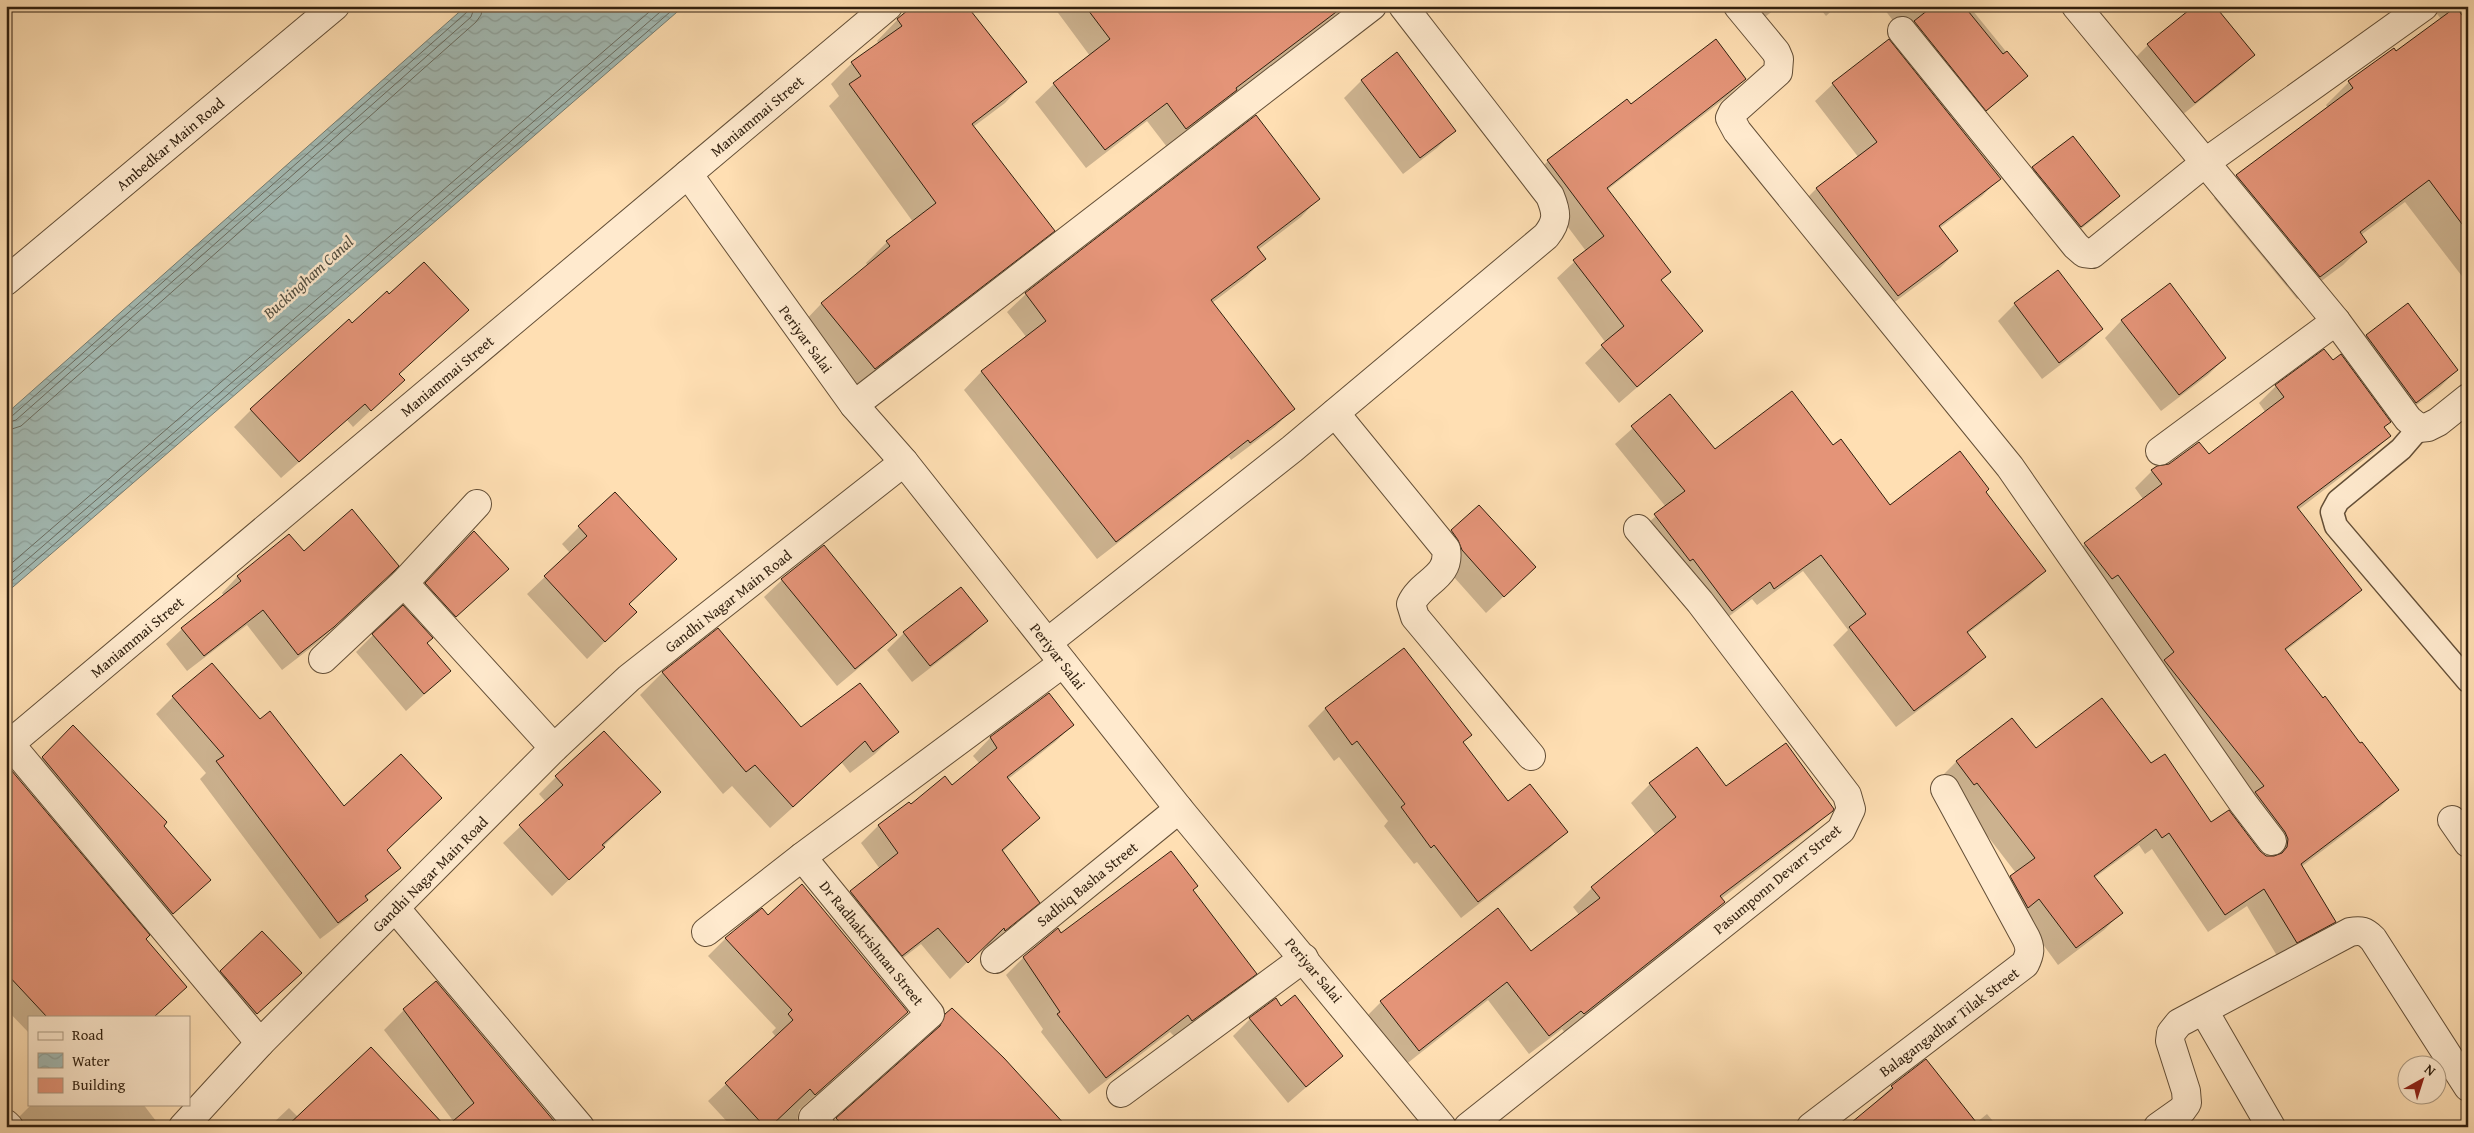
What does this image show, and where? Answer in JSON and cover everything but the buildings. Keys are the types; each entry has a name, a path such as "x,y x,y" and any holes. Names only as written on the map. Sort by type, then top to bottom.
{"street":[{"name":"Ambedkar Main Road","path":"6,281 335,6"},
{"name":"Maniammai Street","path":"8,746 888,6"},
{"path":"854,405 1372,6"},
{"path":"706,932 1056,652 1335,413 1546,236 1555,225 1557,212 1550,196 1404,6"},
{"path":"1738,6 1776,52 1779,60 1778,72 1733,112 1730,118 1737,131 2010,468 2243,803 2272,841"},
{"path":"2076,6 2336,321 2408,419 2419,428 2428,427 2438,422 2468,398"},
{"path":"1902,31 2076,246 2084,252 2092,254 2206,162 2424,6"},
{"name":"Periyar Salai","path":"688,174 854,405 904,462 1179,810 1304,958 1442,1127"},
{"path":"2160,451 2336,321"},
{"path":"1335,413 1446,549 1448,560 1440,574 1415,594 1410,604 1414,617 1532,756"},
{"name":"Gandhi Nagar Main Road","path":"183,1127 260,1043 396,909 554,748 629,678 904,462"},
{"path":"323,659 404,583 477,504"},
{"name":"Pasumponn Devarr Street","path":"1468,1127 1840,830 1851,809 1847,795 1841,787 1700,602 1638,529"},
{"path":"404,583 554,748"},
{"path":"8,746 260,1043"},
{"name":"Balagangadhar Tilak Street","path":"1811,1127 2025,964 2030,954 2030,946 2026,938 1945,790"},
{"name":"Sadhiq Basha Street","path":"995,959 1179,810"},
{"path":"2452,820 2468,842"},
{"name":"Dr Radhakrishnan Street","path":"802,857 930,1014 813,1118 822,1127"},
{"path":"396,909 580,1127"},
{"path":"2158,1127 2182,1110 2187,1103 2186,1091 2170,1042 2170,1033 2179,1023 2350,932 2366,932 2373,938 2468,1087"},
{"path":"1121,1093 1304,958"},
{"path":"2204,1011 2271,1127"}],"lane":[{"path":"2419,428 2401,449 2338,501 2332,512 2336,526 2468,681"}],"water":[{"name":"Buckingham Canal","path":"466,6 684,6 6,593 6,414"}]}
